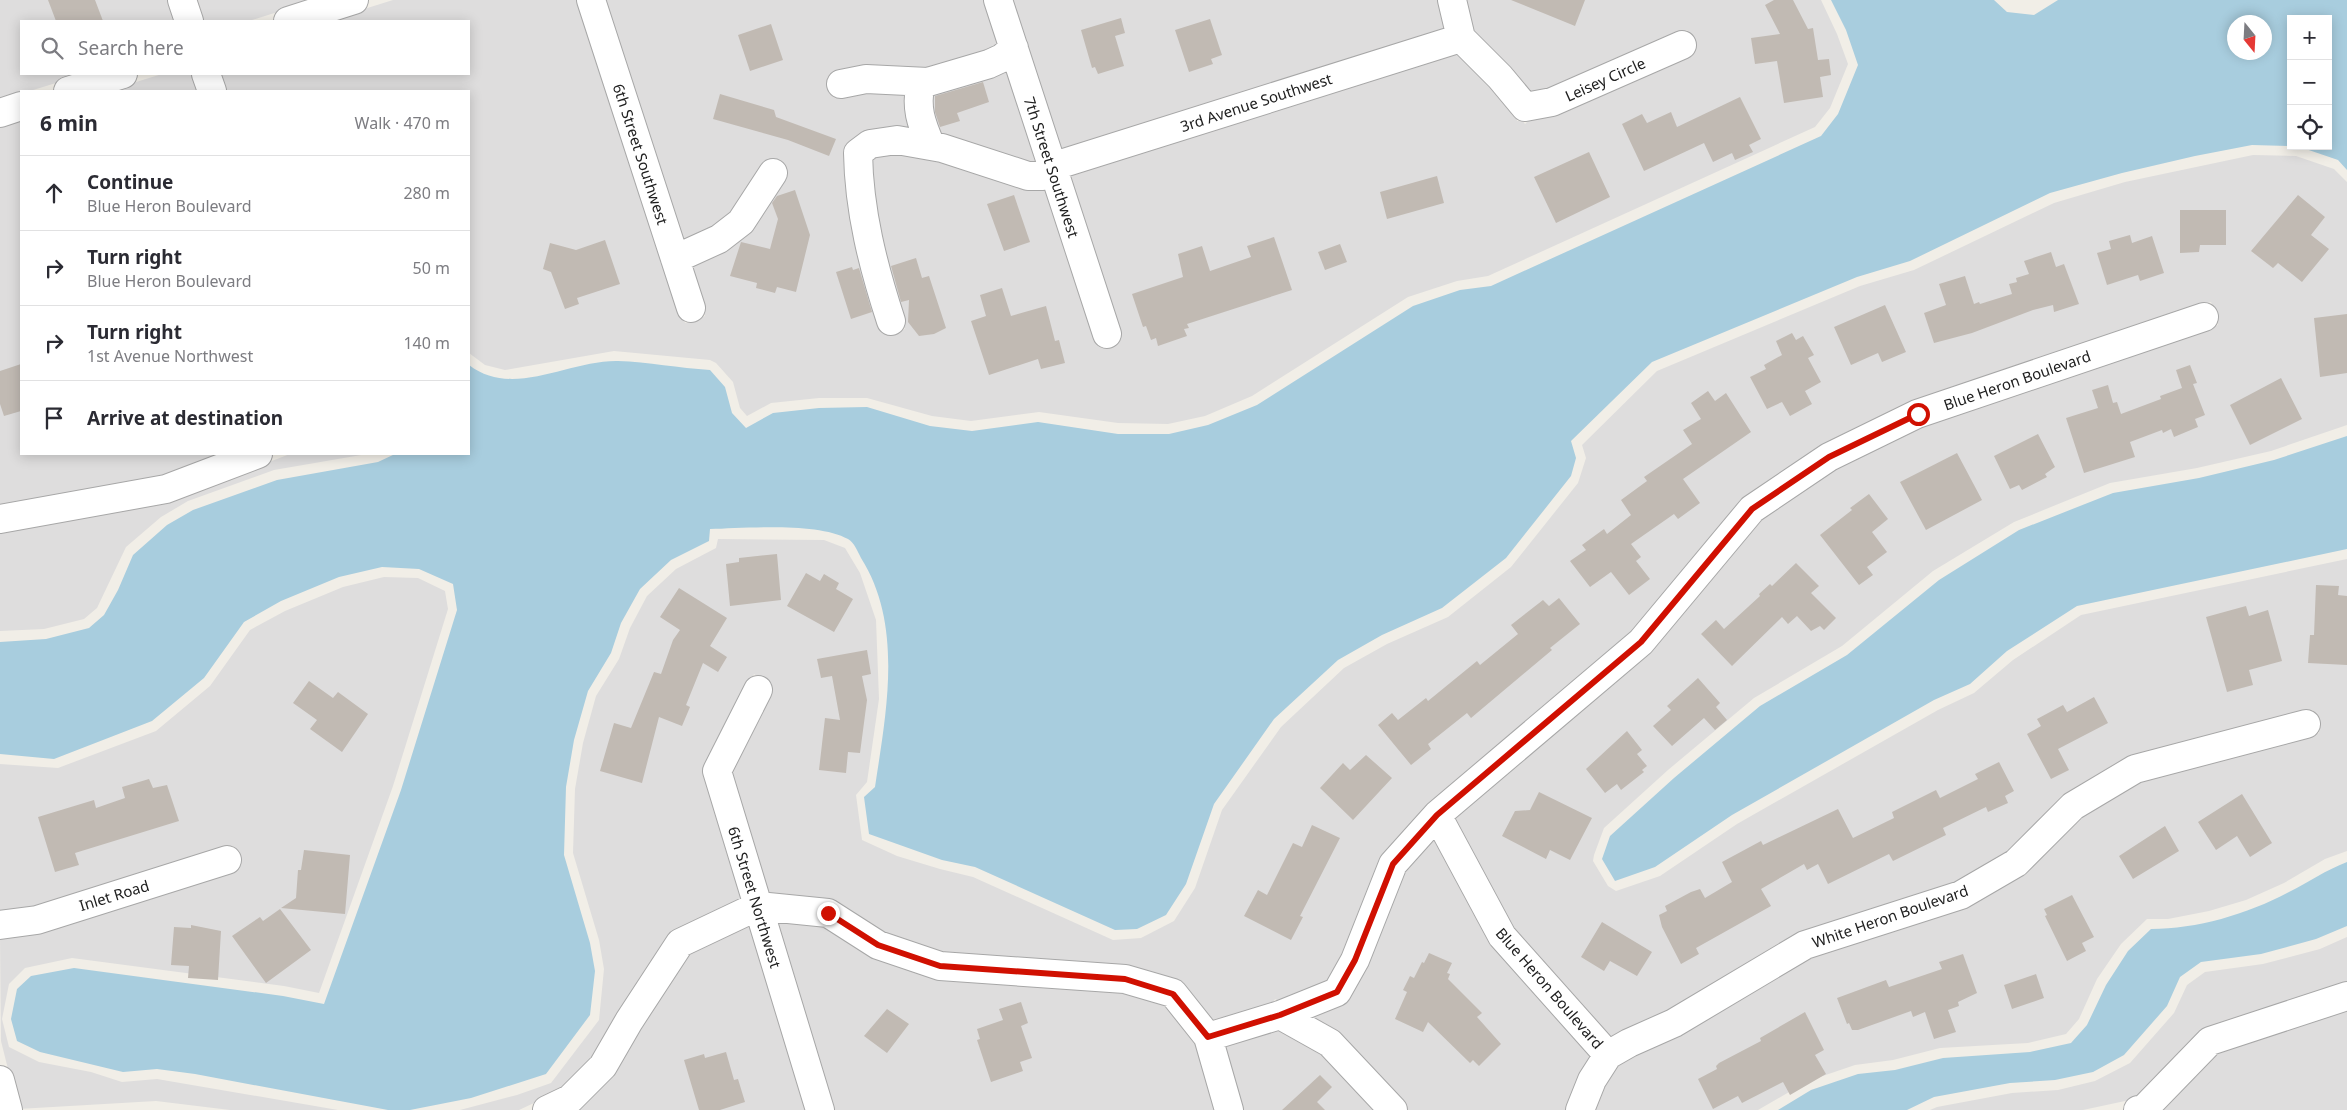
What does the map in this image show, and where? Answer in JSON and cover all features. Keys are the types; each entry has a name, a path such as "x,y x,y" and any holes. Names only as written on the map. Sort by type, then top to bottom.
{"street":[{"path":"182,0 189,20"},
{"path":"291,20 354,0"},
{"name":"6th Street Southwest","path":"591,0 691,308"},
{"name":"7th Street Southwest","path":"998,0 1107,334"},
{"path":"1452,0 1461,38"},
{"name":"Leisey Circle","path":"1461,38 1500,77 1525,108 1552,102 1682,44"},
{"name":"3rd Avenue Southwest","path":"891,321 874,271 859,182 858,153 870,144 882,140 897,140 931,146 1028,176 1043,176 1052,170 1461,38"},
{"path":"841,84 866,78 921,82 989,64 1002,58 1014,48"},
{"path":"71,90 120,75"},
{"path":"206,75 212,90"},
{"path":"921,82 917,99 918,113 931,146"},
{"path":"0,113 20,106"},
{"path":"675,258 719,239 741,222 773,173"},
{"name":"Blue Heron Boulevard","path":"1208,1037 1280,1015 1337,992 1355,960 1393,864 1437,815 1641,642 1752,509 1829,457 1918,414 2204,317"},
{"path":"0,519 166,489 255,455"},
{"name":"6th Street Northwest","path":"758,690 717,771 820,1110"},
{"name":"White Heron Boulevard","path":"1580,1110 1592,1080 1608,1055 1629,1043 1674,1023 1805,945 1961,895 2016,864 2073,806 2135,769 2306,724"},
{"name":"Blue Heron Boulevard","path":"1437,815 1502,936 1608,1055"},
{"name":"Inlet Road","path":"0,924 37,920 227,860"},
{"path":"548,1110 570,1099 603,1066 629,1021 680,943 758,906 828,913 878,945 940,966 1125,979 1173,994 1208,1037 1229,1110"},
{"path":"2138,1110 2144,1109 2210,1041 2347,996"},
{"path":"1280,1015 1330,1043 1393,1110"},
{"path":"0,1080 8,1110"}],"shaded area":[{"path":"0,0 171,0 178,20 20,20 20,75 82,75 33,90 20,90 20,94 0,101"},
{"path":"193,0 315,0 252,20 200,20"},
{"path":"393,0 580,0 685,323 705,316 602,0 987,0 1040,165 864,134 864,274 885,335 905,329 884,268 869,159 875,154 897,151 1047,187 1101,348 1120,341 1065,174 1458,51 1516,112 1517,121 1522,120 1525,124 1531,118 1557,113 1696,51 1687,30 1549,91 1529,95 1470,32 1462,0 1821,0 1837,34 1848,64 1830,108 1815,127 1488,276 1457,281 1408,297 1252,396 1205,416 1168,424 1118,423 1039,412 971,421 932,416 867,398 819,398 771,403 747,416 740,408 733,382 716,363 710,360 614,351 505,370 485,365 470,354 470,90 223,90 217,75 470,75 470,20 329,20"},
{"path":"1009,0 1441,0 1448,29 1058,152"},
{"path":"159,75 195,75 200,90 110,90"},
{"path":"20,119 20,455 222,455 163,478 0,507 0,125"},
{"path":"2253,155 2296,156 2334,169 2347,182 2347,425 2271,451 2197,468 2110,483 2014,522 1933,571 1842,646 1754,698 1668,770 1604,828 1594,855 1593,861 1608,886 1616,891 1660,876 1737,824 1938,710 1974,693 2013,660 2081,615 2347,559 2347,851 2325,859 2284,883 2246,900 2209,911 2168,919 2147,919 2121,944 2097,979 2079,1019 2066,1034 2028,1043 1940,1048 1893,1060 1855,1065 1808,1081 1758,1110 1592,1110 1615,1064 1809,955 1966,906 2079,815 2139,780 2319,733 2313,710 2129,758 2010,854 1956,884 1609,1041 1510,929 1450,818 1759,518 1834,467 1922,425 2218,325 2211,302 1913,403 1824,446 1634,633 1422,810 1423,813 1330,982 1280,1002 1275,999 1272,1005 1211,1024 1181,986 941,954 766,895 729,773 773,687 754,674 708,765 745,900 676,932 595,1058 564,1089 519,1110 460,1110 517,1095 551,1083 599,1020 604,969 599,940 573,853 575,789 583,743 596,696 619,659 630,628 647,596 676,569 716,548 718,539 824,540 845,548 860,573 876,620 879,699 867,782 856,795 862,840 897,856 973,877 1113,940 1141,938 1174,921 1195,888 1222,810 1281,727 1344,668 1387,644 1448,617 1511,567 1578,483 1586,458 1582,445 1657,371 1860,286 1914,270 2054,203 2125,182"},
{"path":"287,455 361,455 274,470 188,501 161,517 126,547 97,608 84,619 44,629 0,631 0,531 168,501"},
{"path":"384,577 418,578 445,591 448,609 393,786 319,993 284,986 72,958 25,968 9,984 2,1019 9,1047 39,1062 91,1072 122,1082 157,1079 338,1110 230,1110 156,1101 18,1109 1,1041 0,936 40,931 240,868 233,846 34,908 0,913 0,764 58,768 156,731 210,686 250,630 285,611 343,587"},
{"path":"1435,834 1594,1056 1569,1110 1408,1110 1337,1035 1306,1017 1402,871"},
{"path":"773,919 825,924 876,956 1124,991 1167,1004 1198,1043 1218,1110 831,1110"},
{"path":"752,922 809,1110 574,1110 688,953"},
{"path":"2347,937 2347,984 2206,1030 2139,1098 2083,1110 1930,1110 1937,1107 2012,1093 2058,1090 2095,1081 2130,1063 2174,1013 2187,985 2205,972 2263,964 2320,949"},
{"path":"2347,1009 2347,1110 2159,1110 2216,1051"},
{"path":"1280,1027 1324,1053 1378,1110 1240,1110 1221,1045"}],"water":[{"path":"1831,0 1994,0 2007,12 2034,15 2058,0 2347,0 2347,170 2338,160 2309,150 2332,150 2332,15 2287,15 2287,146 2252,145 2195,156 2122,173 2050,193 1910,261 1857,277 1652,362 1571,441 1576,458 1571,476 1506,558 1442,608 1382,635 1338,660 1274,719 1214,804 1186,884 1166,915 1137,929 1115,930 975,867 942,860 869,834 864,797 875,787 884,730 887,700 887,641 883,612 874,584 857,550 848,539 819,530 781,527 710,529 709,541 671,560 640,589 621,623 611,653 588,691 574,740 566,787 564,855 590,943 595,971 590,1015 546,1074 471,1098 410,1110 388,1110 195,1074 157,1069 123,1072 40,1052 17,1041 11,1019 17,989 31,976 74,968 283,996 324,1004 401,790 457,610 453,584 419,569 382,567 339,577 281,601 244,622 204,678 152,721 54,759 0,754 0,642 46,639 89,628 104,615 118,590 133,555 167,525 193,510 277,480 378,462 393,455 470,455 470,366 486,375 504,379 541,375 599,362 618,361 710,370 725,387 732,413 746,428 773,413 819,408 867,407 930,426 972,431 1038,422 1118,434 1169,434 1208,425 1257,405 1413,306 1460,290 1491,286 1821,136 1838,114 1858,65 1846,30"},
{"path":"2347,436 2347,549 2077,606 2007,651 1970,684 1934,700 1732,815 1655,867 1615,881 1602,859 1610,836 1674,778 1760,706 1847,655 1939,580 2019,530 2113,493 2199,478 2274,460"},
{"path":"2347,862 2347,926 2316,939 2261,954 2201,962 2180,977 2167,1006 2124,1055 2093,1072 2055,1080 2010,1083 1934,1097 1907,1110 1778,1110 1811,1090 1858,1074 1895,1070 1943,1058 2030,1052 2071,1043 2087,1025 2106,985 2128,951 2151,929 2186,926 2222,919 2273,900"}],"building":[{"path":"48,0 95,0 103,20 56,20"},
{"path":"1511,0 1585,0 1575,26"},
{"path":"1774,0 1793,0 1808,29 1813,28 1818,60 1829,59 1831,75 1820,77 1823,97 1784,103 1777,61 1755,64 1751,38 1780,34 1765,5"},
{"path":"1121,18 1125,33 1115,36 1124,66 1098,74 1095,67 1092,68 1081,30"},
{"path":"1210,19 1222,55 1211,59 1213,64 1189,72 1175,30"},
{"path":"771,24 783,60 750,71 738,35"},
{"path":"983,82 989,102 957,113 960,121 940,127 935,112 935,96"},
{"path":"720,94 774,110 776,117 836,139 829,156 788,140 713,119"},
{"path":"1740,97 1761,139 1749,145 1753,152 1735,160 1732,153 1713,162 1704,143 1644,171 1622,124 1642,114 1647,123 1671,112 1677,127"},
{"path":"1589,152 1610,197 1556,223 1534,177"},
{"path":"1437,176 1444,203 1387,219 1380,192"},
{"path":"795,190 810,235 796,292 777,287 775,293 756,288 757,283 730,276 741,242 770,249 778,219 772,203 777,196"},
{"path":"1014,195 1030,242 1004,251 987,204"},
{"path":"2298,195 2325,217 2311,235 2329,249 2302,282 2278,263 2273,268 2251,251"},
{"path":"2180,210 2226,210 2226,245 2200,245 2199,252 2180,253"},
{"path":"2130,235 2132,243 2152,236 2164,273 2140,281 2138,275 2107,285 2097,253 2111,249 2109,241"},
{"path":"1274,237 1292,290 1187,324 1189,328 1184,329 1187,336 1158,346 1156,338 1151,340 1146,326 1143,327 1132,294 1183,277 1178,254 1202,246 1210,271 1251,257 1247,246"},
{"path":"605,240 620,284 577,298 579,304 565,309 551,272 543,269 550,243 576,250"},
{"path":"1340,244 1347,262 1325,270 1318,252"},
{"path":"2051,252 2056,267 2064,264 2079,304 2054,312 2053,305 2033,310 1972,333 1934,343 1924,313 1946,305 1939,284 1965,276 1974,304 1979,302 1980,304 2012,294 2009,284 2017,282 2016,278 2029,274 2024,261"},
{"path":"916,258 922,278 929,276 946,328 934,334 919,336 908,322 909,300 901,302 891,266"},
{"path":"852,267 853,270 859,268 872,312 851,319 836,272"},
{"path":"1002,288 1011,316 1046,306 1055,341 1059,340 1065,363 1041,369 1038,359 989,375 971,321 986,316 980,295"},
{"path":"1885,305 1906,352 1882,362 1878,353 1851,365 1834,327"},
{"path":"2347,314 2347,373 2320,377 2314,318"},
{"path":"1792,333 1796,340 1803,336 1814,355 1808,358 1821,382 1805,391 1812,404 1790,416 1782,402 1767,409 1750,377 1766,369 1764,365 1782,355 1776,341"},
{"path":"20,364 20,411 4,416 0,404 0,371"},
{"path":"2190,365 2197,383 2193,384 2205,415 2195,419 2198,427 2174,437 2171,429 2163,433 2162,430 2130,442 2135,457 2084,473 2066,418 2098,408 2092,390 2108,385 2113,403 2117,402 2121,414 2161,399 2160,396 2182,388 2176,370"},
{"path":"2281,378 2302,419 2250,445 2230,405"},
{"path":"1708,391 1715,401 1726,393 1751,432 1683,479 1700,503 1678,519 1674,514 1631,544 1641,557 1636,561 1650,579 1629,595 1611,572 1590,587 1570,561 1586,550 1582,545 1604,529 1607,534 1631,515 1621,500 1647,481 1644,477 1692,444 1683,430 1701,419 1691,403"},
{"path":"2038,434 2055,467 2045,474 2047,477 2022,490 2019,485 2010,489 1994,456"},
{"path":"1957,453 1982,500 1926,530 1900,482"},
{"path":"1869,494 1888,519 1872,532 1887,552 1867,567 1873,575 1859,585 1820,535"},
{"path":"777,554 781,600 730,606 726,564 739,562 739,558"},
{"path":"1796,563 1819,586 1811,593 1836,618 1824,630 1820,626 1811,631 1797,616 1788,624 1782,617 1732,666 1701,634 1716,620 1724,629 1760,596 1759,594 1770,584 1772,586"},
{"path":"806,573 820,581 824,574 839,583 836,589 853,599 834,632 787,606"},
{"path":"2316,585 2339,586 2338,595 2347,596 2347,665 2308,663 2310,635 2314,635"},
{"path":"679,588 727,618 710,646 727,657 718,672 703,663 686,705 690,707 682,726 659,717 642,783 600,771 614,723 631,728 654,672 661,674 673,640 680,630 660,617"},
{"path":"1559,598 1580,624 1471,718 1467,713 1428,744 1431,749 1411,765 1378,725 1392,713 1398,720 1426,698 1428,701 1477,661 1480,665 1518,634 1511,625 1543,600 1549,606"},
{"path":"2246,606 2249,616 2268,610 2282,661 2249,670 2253,685 2227,692 2206,617"},
{"path":"867,650 871,674 862,676 867,700 860,753 848,752 846,773 819,770 825,718 840,720 832,676 821,678 817,659"},
{"path":"1698,678 1720,703 1716,707 1727,720 1715,730 1704,718 1672,746 1653,726 1671,710 1667,706"},
{"path":"309,681 333,698 338,692 368,714 342,752 310,729 317,720 293,703"},
{"path":"2094,697 2108,723 2058,749 2069,770 2051,779 2027,734 2041,726 2037,719 2063,705 2067,712"},
{"path":"1627,731 1642,750 1637,754 1647,766 1642,770 1644,772 1621,790 1617,784 1605,793 1586,769"},
{"path":"1366,755 1392,778 1353,820 1320,788 1343,763 1350,770"},
{"path":"1999,762 2014,791 2005,796 2008,803 1988,812 1986,807 1943,828 1946,835 1893,861 1889,854 1828,884 1818,864 1807,870 1804,864 1761,889 1771,906 1696,948 1699,954 1681,964 1662,927 1659,915 1667,911 1665,906 1691,892 1700,889 1705,898 1732,882 1722,862 1761,841 1763,845 1838,809 1853,838 1894,818 1892,812 1936,790 1940,798 1978,779 1975,774"},
{"path":"149,779 153,788 167,785 179,821 75,853 79,865 55,872 38,817 94,800 96,808 125,798 122,787"},
{"path":"1539,792 1592,818 1570,860 1550,850 1546,859 1502,836 1515,811 1530,810"},
{"path":"2242,794 2272,843 2250,857 2237,836 2216,850 2198,822"},
{"path":"1312,825 1340,838 1300,916 1303,917 1291,940 1244,916 1258,890 1267,895 1293,843 1302,847"},
{"path":"2165,826 2179,851 2133,879 2119,856"},
{"path":"304,850 350,855 345,914 281,908 296,898 298,870 301,870"},
{"path":"2072,895 2094,937 2082,943 2086,951 2067,961 2045,916 2047,915 2044,909"},
{"path":"280,909 311,950 266,983 232,936 260,917 263,921"},
{"path":"1602,922 1652,952 1637,976 1610,961 1604,971 1581,957"},
{"path":"191,925 221,931 218,980 188,978 189,966 171,965 174,927 191,928"},
{"path":"1429,953 1452,963 1447,973 1450,974 1448,979 1482,1013 1477,1017 1501,1044 1479,1066 1473,1060 1470,1063 1428,1022 1423,1032 1395,1019 1407,992 1403,990 1410,976 1414,978"},
{"path":"1963,954 1977,993 1958,1002 1959,1006 1948,1010 1956,1032 1934,1039 1925,1012 1913,1017 1911,1011 1858,1030 1852,1030 1849,1023 1847,1024 1837,998 1886,980 1889,987 1942,969 1939,962"},
{"path":"2036,974 2044,998 2012,1009 2004,985"},
{"path":"1021,1002 1028,1023 1021,1026 1032,1058 1020,1062 1023,1071 991,1082 977,1040 980,1039 977,1029 1003,1020 999,1009"},
{"path":"887,1009 909,1024 887,1053 864,1036"},
{"path":"1805,1012 1824,1050 1815,1055 1826,1074 1790,1095 1783,1082 1742,1103 1738,1096 1713,1109 1698,1079 1717,1069 1716,1066 1719,1063 1761,1041 1760,1038"},
{"path":"726,1052 734,1080 738,1079 745,1102 720,1110 699,1110 684,1060 704,1054 705,1058"},
{"path":"1320,1075 1332,1087 1317,1102 1325,1110 1282,1110"}],"route":[{"path":"828,913 878,945 940,966 1125,979 1173,994 1208,1037 1280,1015 1337,992 1355,960 1393,864 1437,815 1593,685 1641,642 1752,509 1829,457 1918,414"}]}
